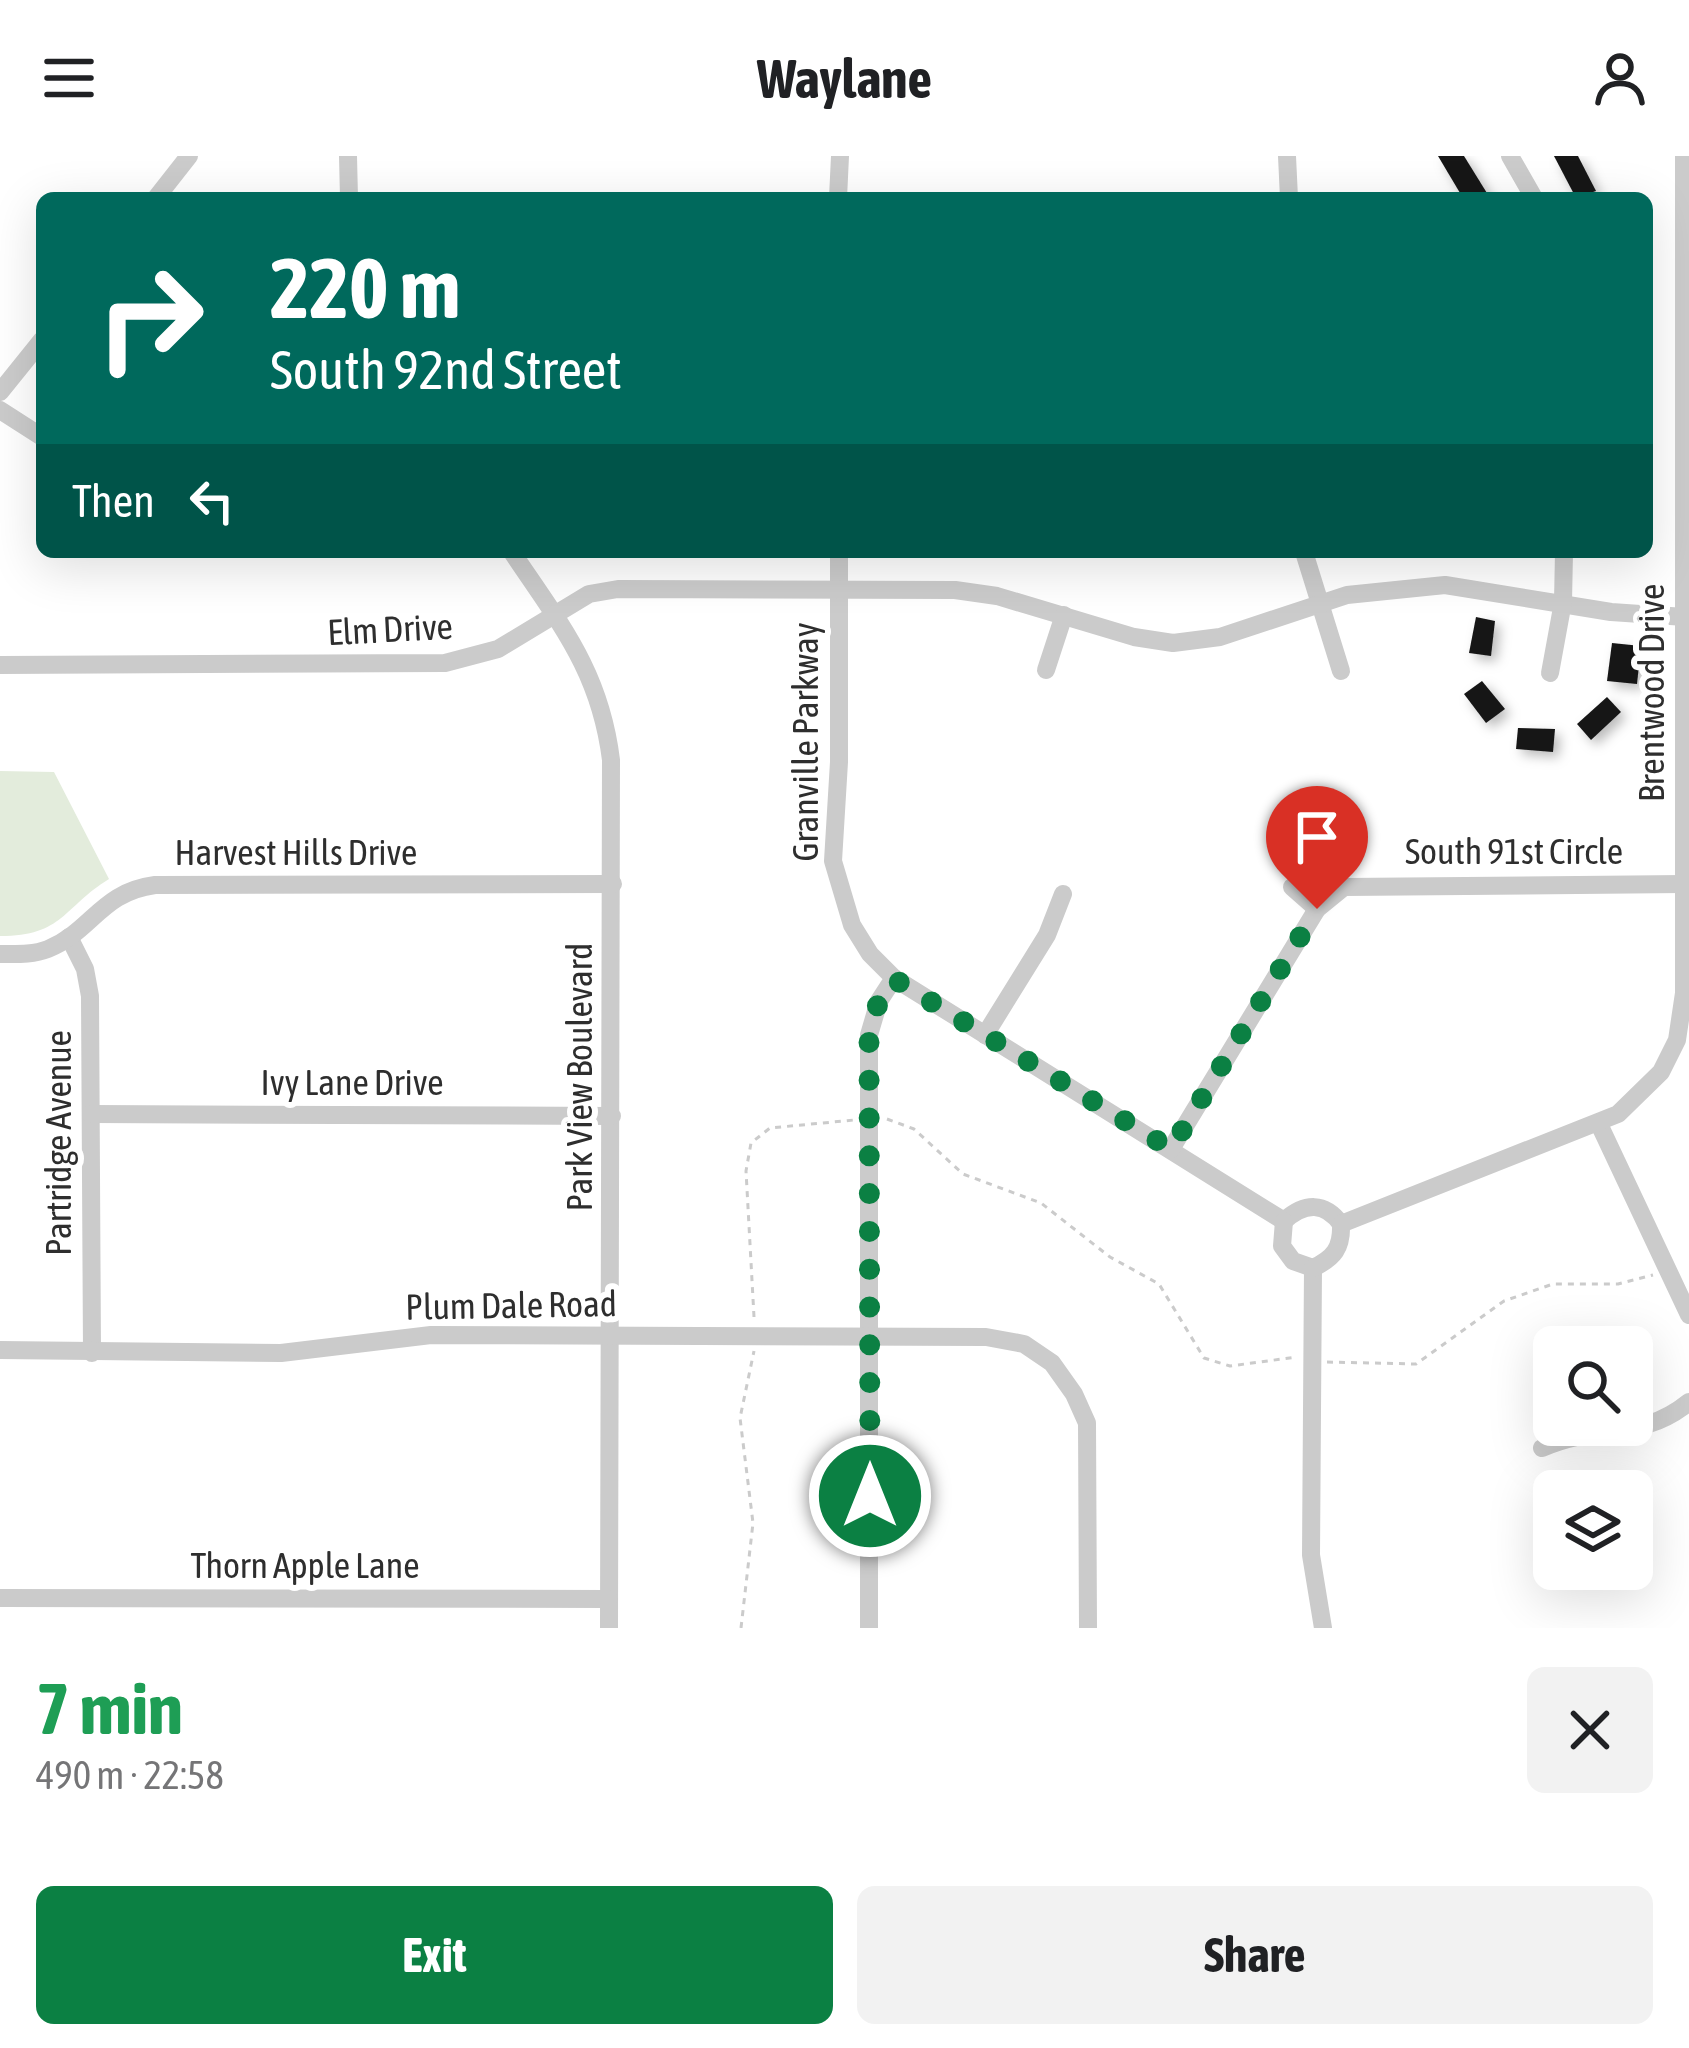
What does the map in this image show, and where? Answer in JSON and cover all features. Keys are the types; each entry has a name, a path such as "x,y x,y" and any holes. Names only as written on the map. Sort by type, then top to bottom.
{"street":[{"path":"161,192 189,156"},
{"path":"348,156 349,192"},
{"path":"838,192 840,156"},
{"path":"1287,156 1289,192"},
{"path":"1510,156 1531,192"},
{"name":"Brentwood Drive","path":"1341,1225 1599,1124 1639,1098 1661,1072 1677,1040 1684,992 1684,156"},
{"path":"0,392 36,347"},
{"path":"0,410 36,433"},
{"name":"Park View Boulevard","path":"516,558 585,664 603,714 613,791 610,1628"},
{"name":"Granville Parkway","path":"839,558 835,872 857,934 894,979 1285,1221"},
{"path":"1306,558 1341,671"},
{"path":"1550,673 1563,602 1564,558"},
{"name":"Elm Drive","path":"0,665 428,665 484,654 525,635 583,597 608,590 955,590 997,596 1134,637 1173,643 1220,637 1318,602 1444,585 1611,612 1685,617"},
{"path":"1046,670 1064,616"},
{"name":"Harvest Hills Drive","path":"0,954 35,952 69,937 118,894 155,885 613,884"},
{"name":"South 91st Circle","path":"1317,909 1344,887 1684,884"},
{"path":"1171,1149 1317,909 1292,887"},
{"path":"985,1035 1047,935 1063,894"},
{"name":"Partridge Avenue","path":"69,937 90,987 92,1353"},
{"path":"869,1628 869,1035 874,1012 894,979"},
{"name":"Ivy Lane Drive","path":"91,1114 612,1116"},
{"path":"1599,1124 1689,1315"},
{"path":"1304,1208 1331,1211 1341,1225 1342,1242 1331,1260 1313,1268 1293,1261 1286,1252 1281,1237 1285,1221 1304,1208"},
{"path":"1313,1268 1310,1556 1323,1628"},
{"name":"Plum Dale Road","path":"0,1350 281,1353 430,1335 870,1335 986,1337 1024,1344 1052,1363 1087,1423 1088,1628"},
{"path":"1542,1448 1584,1432 1661,1424 1689,1402"},
{"name":"Thorn Apple Lane","path":"0,1598 609,1599"}],"path":[{"path":"879,1119 914,1129 963,1174 1041,1203 1110,1257 1159,1284 1204,1358 1230,1366 1297,1357"},
{"path":"754,1324 746,1171 751,1143 770,1128 860,1120"},
{"path":"1325,1362 1416,1364 1504,1301 1553,1284 1618,1284 1659,1273"},
{"path":"741,1628 753,1523 740,1418 754,1342"}],"green space":[{"path":"0,771 54,772 109,879 50,925 21,935 0,936"}],"building":[{"path":"1438,156 1464,156 1486,192 1459,192"},
{"path":"1554,156 1578,156 1596,191 1573,192"},
{"path":"1476,617 1495,621 1491,656 1469,653"},
{"path":"1612,643 1641,646 1637,684 1607,681"},
{"path":"1482,681 1505,709 1486,723 1464,694"},
{"path":"1607,697 1621,712 1591,740 1577,724"},
{"path":"1518,728 1555,729 1553,752 1516,749"}],"route":[{"path":"870,1496 869,1035 884,992 894,979 1171,1149 1317,909"}]}
